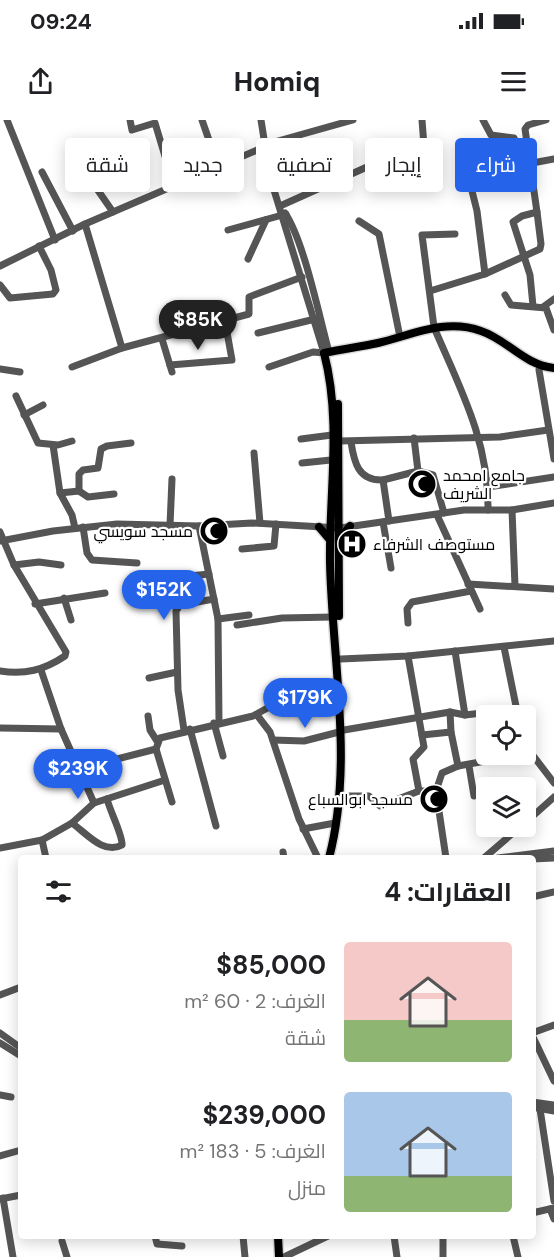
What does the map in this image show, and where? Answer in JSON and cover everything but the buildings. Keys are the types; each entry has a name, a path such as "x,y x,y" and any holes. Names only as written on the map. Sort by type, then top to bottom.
{"main road":[{"path":"327,356 400,337 461,327 481,331 540,368 554,370"},
{"path":"327,356 435,330"},
{"path":"327,356 336,438 333,617 342,731 331,855"},
{"path":"335,528 331,459 336,438"},
{"path":"335,542 350,526"},
{"path":"319,527 335,542 341,659 344,796 332,855"},
{"path":"278,1239 279,1257"},
{"path":"283,1239 284,1257"}],"street":[{"path":"7,120 55,240"},
{"path":"130,120 132,130 155,123 162,146"},
{"path":"202,120 208,138"},
{"path":"261,120 263,138"},
{"path":"289,138 352,120"},
{"path":"228,230 266,220 383,160 425,159 422,120"},
{"path":"483,120 491,135 514,138"},
{"path":"527,138 526,126 546,120"},
{"path":"537,163 554,159"},
{"path":"42,172 73,231"},
{"path":"0,266 85,224 162,191"},
{"path":"99,192 113,212"},
{"path":"276,192 327,356"},
{"path":"472,192 485,274"},
{"path":"430,291 485,274 541,248 534,192"},
{"path":"282,211 310,283 327,356"},
{"path":"533,306 530,275 513,222 522,216 537,212"},
{"path":"248,260 266,220"},
{"path":"359,221 379,234 400,337"},
{"path":"85,224 122,348"},
{"path":"455,234 422,235 435,330 480,438 488,487 488,510"},
{"path":"0,285 10,298 53,294 56,290 51,270 39,246"},
{"path":"72,367 122,348 250,314 249,297 302,277"},
{"path":"505,295 511,305 543,307 549,311 554,330"},
{"path":"543,307 554,299"},
{"path":"258,333 315,319"},
{"path":"162,339 171,368 232,360 225,321"},
{"path":"269,367 313,352 327,356"},
{"path":"540,368 554,459"},
{"path":"0,369 20,372"},
{"path":"16,396 37,442 53,445 72,441"},
{"path":"24,415 43,405"},
{"path":"301,439 336,438 351,442 414,438 480,438 548,430"},
{"path":"414,438 418,471"},
{"path":"351,442 353,456 363,476 369,480 382,480 418,471 433,475 441,514 480,609"},
{"path":"114,494 85,497 79,491 79,474 83,470 98,468 101,449 131,444"},
{"path":"53,445 60,493 79,528 87,553 92,560 137,562"},
{"path":"254,453 260,523"},
{"path":"302,463 331,459"},
{"path":"488,487 554,477"},
{"path":"170,525 172,479"},
{"path":"382,480 391,568"},
{"path":"60,493 79,491"},
{"path":"1,541 79,528 260,523 335,528 441,514 512,510 554,503"},
{"path":"512,510 515,586"},
{"path":"242,549 274,546 276,524"},
{"path":"199,526 218,619 216,723 223,756"},
{"path":"0,532 1,541 35,604 66,652 65,656 41,670 12,673 0,671"},
{"path":"14,565 39,562 61,565"},
{"path":"151,580 209,574"},
{"path":"408,623 407,609 412,602 470,587 515,586 554,590"},
{"path":"35,604 105,593"},
{"path":"64,598 71,620"},
{"path":"214,599 177,608 177,672 187,730 216,826"},
{"path":"218,619 249,615"},
{"path":"237,625 282,618 333,617"},
{"path":"341,659 408,656 554,640"},
{"path":"504,647 516,705"},
{"path":"455,651 465,715"},
{"path":"408,656 424,749 413,759 419,791"},
{"path":"41,670 61,729 94,803"},
{"path":"149,678 177,672"},
{"path":"90,766 157,745 162,736 256,715 280,701 337,690"},
{"path":"273,740 304,741 342,731 450,712 476,714"},
{"path":"450,712 451,732 458,766"},
{"path":"256,715 267,726 303,829 316,855"},
{"path":"148,716 150,730 157,745 172,802"},
{"path":"0,728 61,729"},
{"path":"422,735 451,732"},
{"path":"536,760 554,783"},
{"path":"446,855 436,791 442,773 458,766 476,765"},
{"path":"469,766 474,796"},
{"path":"0,848 42,840 72,822 94,803 165,780"},
{"path":"344,796 369,796 383,806 419,791 436,791"},
{"path":"536,813 554,797"},
{"path":"72,822 105,848 114,850 122,845 123,841 113,821 107,799"},
{"path":"303,829 335,823"},
{"path":"487,855 508,837"},
{"path":"42,840 44,855"},
{"path":"522,855 554,851"},
{"path":"536,859 554,858"},
{"path":"536,896 554,892"},
{"path":"0,995 18,988"},
{"path":"536,1032 554,1025"},
{"path":"0,1033 18,1046"},
{"path":"0,1043 18,1054"},
{"path":"536,1043 554,1081"},
{"path":"0,1095 11,1097"},
{"path":"536,1103 554,1105"},
{"path":"554,1111 536,1108 554,1201"},
{"path":"0,1156 18,1151"},
{"path":"13,1257 1,1198 18,1196"},
{"path":"536,1212 552,1208 554,1219"},
{"path":"156,1239 157,1244 182,1246"},
{"path":"243,1239 245,1257"},
{"path":"284,1257 322,1239"},
{"path":"394,1239 397,1257"},
{"path":"443,1239 443,1257"},
{"path":"514,1239 518,1257"},
{"path":"62,1241 66,1257"}],"place":[{"name":"جامع امحمد الشريف","path":"422,484"},
{"name":"مسجد سويسي","path":"214,531"},
{"name":"مستوصف الشرفاء","path":"352,544"},
{"name":"مسجد ابوالسباع","path":"434,799"}]}
